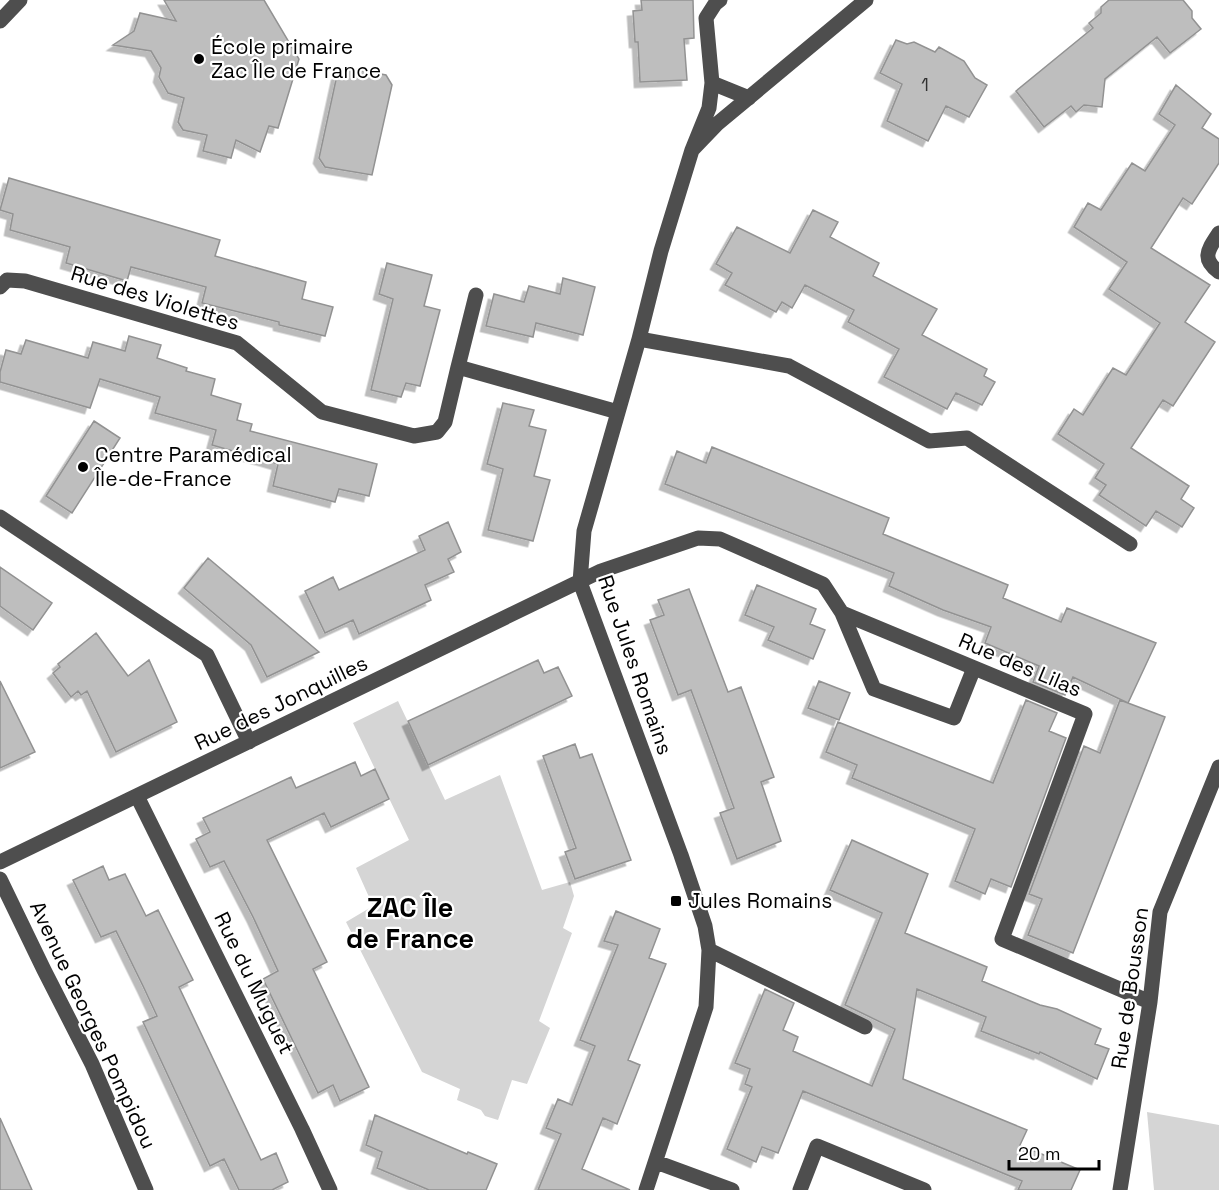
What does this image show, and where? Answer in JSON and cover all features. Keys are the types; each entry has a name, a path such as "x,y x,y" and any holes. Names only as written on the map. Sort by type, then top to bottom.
{"street":[{"path":"0,21 20,0"},
{"name":"Rue Jules Romains","path":"646,1190 706,1007 709,950 705,926 681,855 580,582 584,531 639,339 661,251 692,150 709,108 712,83 706,18 720,0"},
{"path":"692,150 717,124 866,0"},
{"path":"712,83 749,98"},
{"path":"1219,233 1209,249 1207,258 1212,267 1219,272"},
{"name":"Rue des Violettes","path":"0,287 7,280 25,281 237,343 322,412 414,436 436,432 445,422 476,295"},
{"path":"639,339 789,366 929,441 967,438 1130,544"},
{"path":"458,367 618,412"},
{"path":"0,517 207,656 249,742"},
{"path":"580,582 601,571 698,538 720,539 823,584 842,613 874,689 954,718 974,668"},
{"name":"Rue des Jonquilles","path":"0,862 580,582"},
{"name":"Rue des Lilas","path":"842,613 1085,714 1002,939 1150,1002"},
{"name":"Rue de Bousson","path":"1120,1190 1150,1002 1160,912 1219,766"},
{"name":"Rue du Muguet","path":"137,796 330,1190"},
{"name":"Avenue Georges Pompidou","path":"0,879 92,1064 146,1190"},
{"path":"709,950 865,1027"},
{"path":"800,1190 817,1146 924,1190"},
{"path":"656,1162 732,1190"}],"shaded area":[{"path":"398,701 445,800 500,775 542,890 570,882 574,896 563,928 572,933 539,1021 550,1028 527,1084 512,1080 498,1120 485,1116 481,1110 457,1100 460,1089 422,1072 346,922 373,906 356,868 409,840 353,723"},
{"path":"1147,1112 1219,1125 1219,1190 1154,1190"}],"building":[{"path":"164,0 264,0 299,59 278,128 269,126 260,152 236,140 231,158 203,151 207,135 183,130 178,122 184,98 168,93 159,77 161,68 151,51 113,45 134,31 140,13 176,21"},
{"path":"641,0 693,0 694,38 684,39 687,80 640,82 638,42 635,42 633,11 642,10"},
{"path":"1109,0 1183,0 1192,11 1192,18 1201,29 1170,53 1157,37 1105,79 1102,107 1084,105 1076,112 1071,106 1044,127 1016,91 1093,28 1089,23 1101,13 1101,7"},
{"path":"896,40 907,44 914,42 935,52 939,47 964,61 975,78 987,85 969,117 946,106 928,141 887,121 902,84 880,73"},
{"path":"348,68 386,75 392,85 372,175 325,167 319,158 337,75"},
{"path":"1176,85 1211,114 1202,128 1219,139 1219,163 1192,204 1183,198 1151,248 1210,285 1185,322 1215,342 1173,406 1163,400 1131,448 1189,486 1181,499 1194,508 1182,527 1156,511 1146,526 1099,495 1106,485 1095,478 1104,464 1058,434 1074,409 1083,415 1113,368 1126,375 1160,323 1109,289 1127,262 1074,227 1088,203 1101,210 1132,163 1145,171 1175,125 1159,114"},
{"path":"9,178 220,240 215,256 306,282 302,299 333,307 325,336 202,303 206,287 131,267 127,281 66,263 70,247 10,230 13,214 0,210"},
{"path":"813,210 838,222 830,237 879,263 873,276 937,309 922,335 987,369 984,376 995,382 982,405 956,393 947,409 884,377 899,349 848,322 854,310 805,285 792,308 782,302 776,312 725,285 732,273 716,264 737,227 790,253"},
{"path":"387,263 432,275 424,306 440,310 420,386 406,383 401,397 371,390 393,299 379,294"},
{"path":"563,278 595,287 583,335 536,323 533,337 486,326 494,294 524,302 529,286 560,294"},
{"path":"129,336 161,345 157,358 187,368 186,371 215,379 211,395 241,404 237,420 252,424 250,431 377,464 369,496 339,489 335,502 273,486 278,464 212,445 216,430 155,413 160,397 100,379 90,408 0,382 0,372 6,350 21,354 26,340 88,358 93,342 125,351"},
{"path":"503,403 534,410 529,426 546,430 534,476 550,480 533,541 488,530 503,469 487,464"},
{"name":"Centre Paramédical Île-de-France","path":"94,421 120,438 72,513 46,496"},
{"path":"712,447 889,518 883,534 1008,585 1003,598 1061,622 1067,608 1156,643 1128,703 1073,677 1065,695 1033,682 1039,666 985,643 991,627 943,610 889,586 894,573 665,484 677,451 706,463"},
{"path":"448,522 461,552 448,559 454,572 425,585 431,600 359,634 353,620 325,633 305,591 333,577 339,590 425,550 419,536"},
{"path":"208,558 319,652 267,677 251,645 184,588"},
{"path":"0,567 52,603 33,630 0,606"},
{"path":"757,585 816,609 810,624 825,630 813,659 768,640 774,627 745,615"},
{"path":"689,589 728,692 741,687 774,777 761,782 781,841 737,859 720,813 734,808 712,747 691,690 678,695 650,620 664,615 658,600"},
{"path":"96,633 128,676 149,660 177,722 116,752 87,691 81,695 78,691 71,697 53,673 60,667 58,664"},
{"path":"538,660 544,673 558,667 572,696 428,765 408,721"},
{"path":"0,681 35,752 0,768"},
{"path":"819,681 850,693 839,720 808,708"},
{"path":"1026,700 1057,713 1049,731 1066,738 1011,887 991,879 985,894 955,881 975,829 852,778 857,765 826,752 838,722 993,783"},
{"path":"1120,700 1165,717 1073,953 1028,935 1042,899 1029,894 1084,746 1100,753"},
{"path":"575,744 580,758 592,754 631,860 575,879 565,852 576,848 543,756"},
{"path":"355,762 361,776 375,769 389,799 331,827 324,813 267,840 327,962 313,969 369,1087 340,1101 333,1085 318,1093 263,979 278,971 253,917 224,861 210,867 196,839 210,832 203,818 291,777 296,788"},
{"path":"852,840 928,874 905,933 987,967 982,981 1040,1005 1057,1009 1101,1029 1095,1044 1109,1049 1097,1079 1040,1052 1039,1054 981,1031 986,1017 917,989 903,1079 1027,1130 1020,1145 1080,1170 1071,1190 1018,1190 1022,1181 803,1091 778,1153 762,1147 756,1162 727,1149 752,1087 745,1084 750,1069 735,1063 765,989 794,1003 783,1030 798,1037 793,1051 872,1086 895,1029 845,1005 882,913 830,890"},
{"path":"103,866 109,880 125,874 146,916 158,910 193,980 179,987 261,1160 276,1153 288,1182 272,1190 239,1190 224,1159 210,1166 143,1022 157,1016 143,986 116,931 101,937 73,880"},
{"path":"616,911 660,929 649,958 666,964 628,1060 640,1065 617,1124 603,1118 582,1169 630,1190 538,1190 561,1134 546,1128 558,1099 572,1105 595,1046 580,1040 618,945 604,941"},
{"path":"375,1115 467,1154 468,1152 497,1164 486,1190 429,1190 377,1168 382,1152 366,1145"},
{"path":"0,1118 32,1190 0,1190"}],"place":[{"name":"École primaire Zac Île de France","path":"199,59"},
{"name":"Centre Paramédical Île-de-France","path":"83,467"},
{"name":"Jules Romains","path":"676,901"}],"district":[{"name":"ZAC Île de France","path":"410,924"}]}
